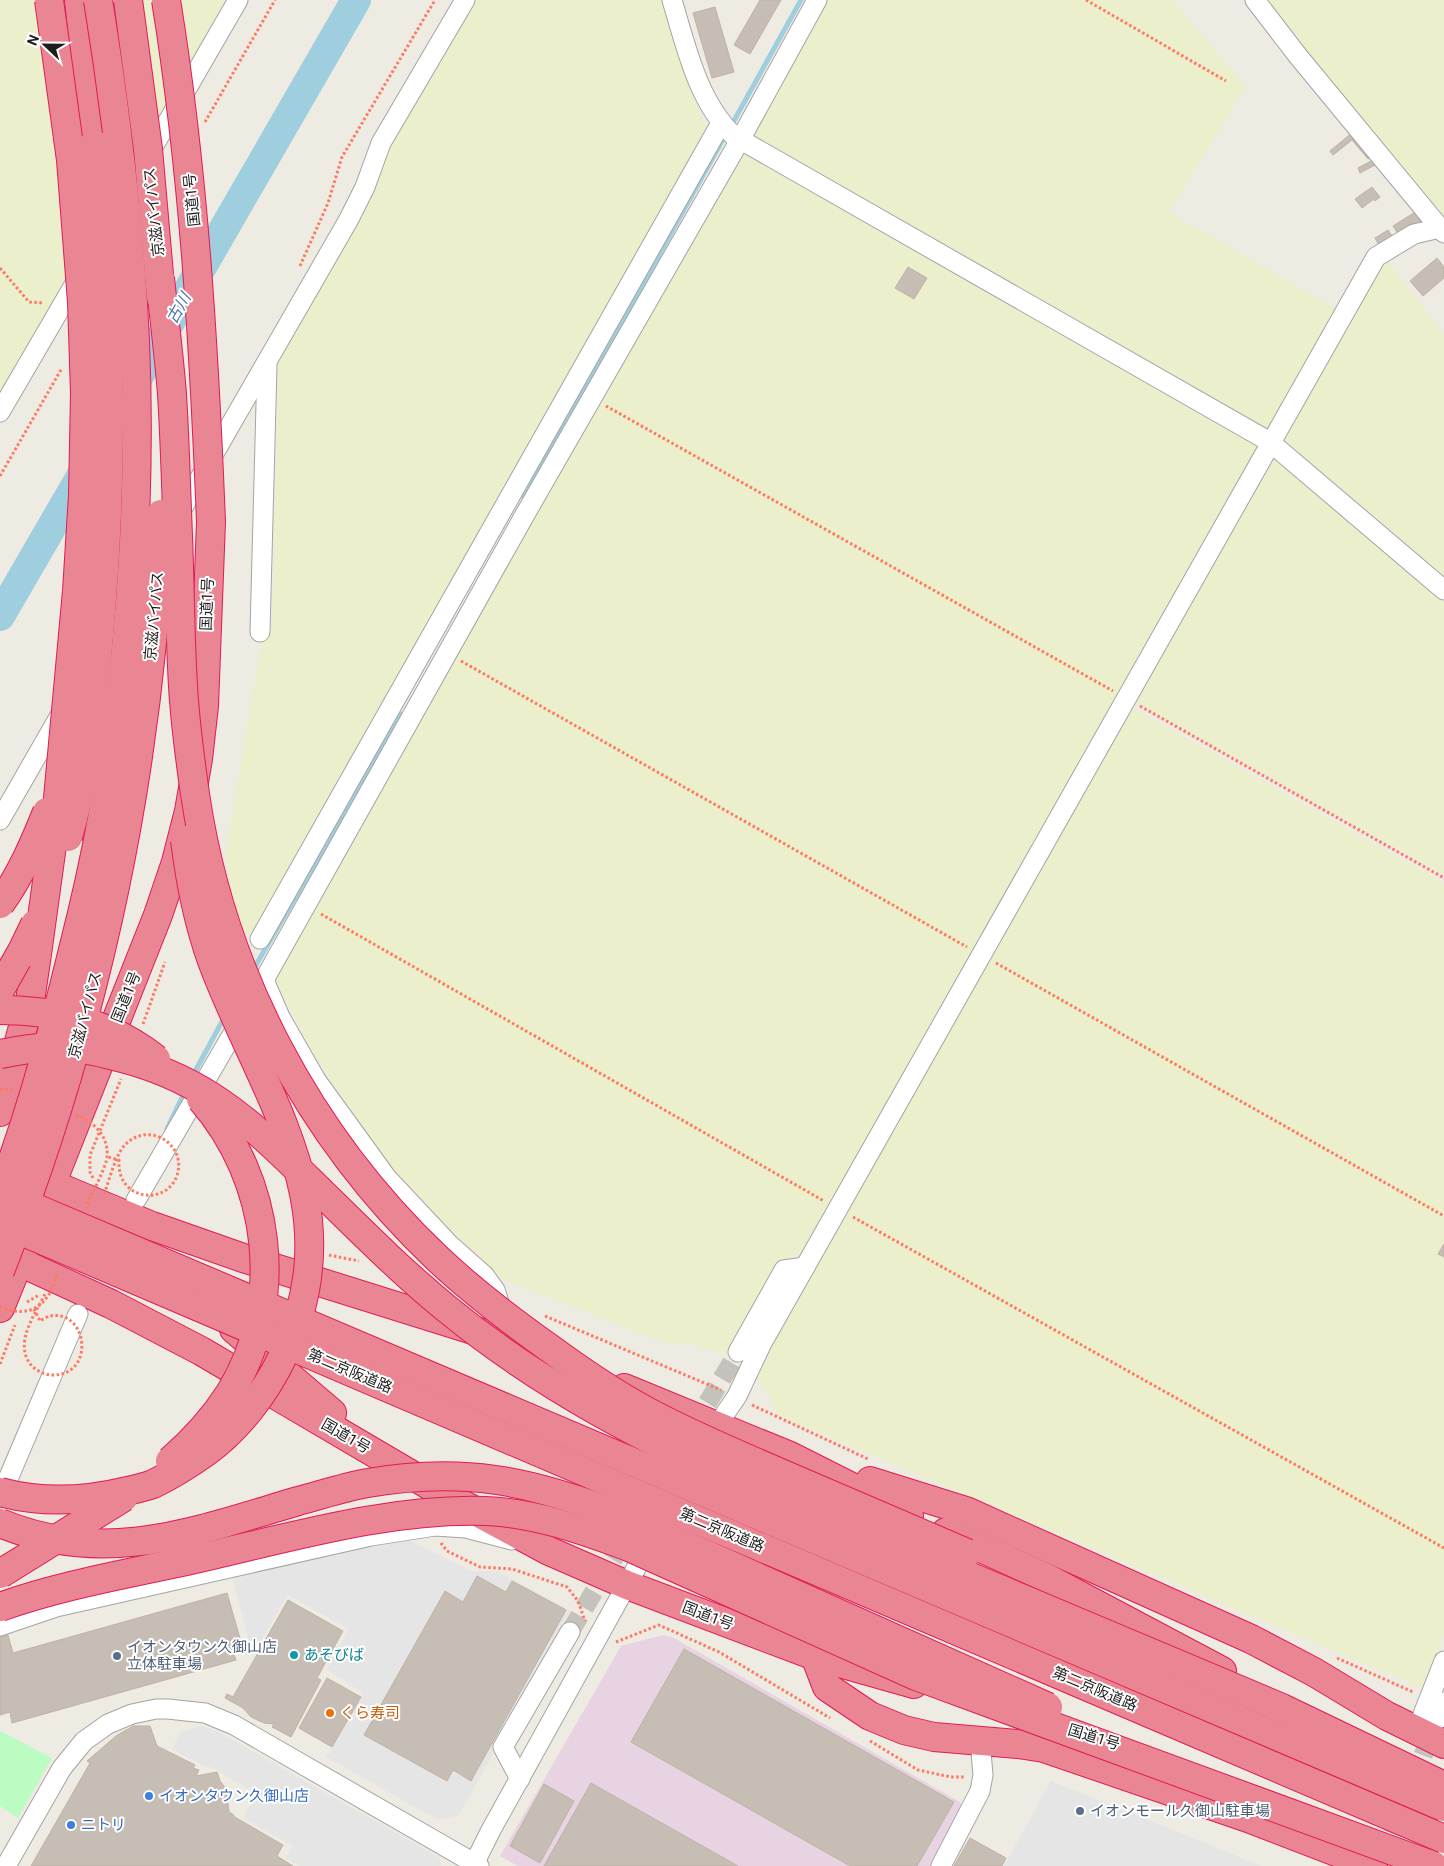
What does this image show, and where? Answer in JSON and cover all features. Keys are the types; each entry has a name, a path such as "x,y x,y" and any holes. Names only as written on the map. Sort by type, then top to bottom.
{"highway":[{"path":"0,1112 30,1001 57,809 77,591 83,496 84,393 82,302 71,160 49,0"},
{"path":"0,990 24,949 57,875 80,792 101,619 108,461 107,314 94,144 79,0"},
{"name":"京滋バイパス","path":"0,1194 15,1156 42,1074 85,901 104,810 117,726 127,638 134,549 136,470 135,349 131,262 122,169 98,0"},
{"name":"京滋バイパス","path":"14,1220 39,1168 68,1078 91,996 130,810 152,642 160,551 163,463 163,360 160,278 148,149 128,0"},
{"name":"国道1号","path":"14,1220 51,1184 158,915 176,862 190,811 198,759 204,706 210,522 205,368 195,225 184,121 166,0"},
{"path":"0,1492 42,1499 77,1500 109,1496 151,1485 183,1469 212,1447 240,1420 276,1370 293,1335 303,1303 309,1269 310,1238 305,1201 295,1157 277,1107 212,960 200,924 191,880 183,803 183,689 172,394 160,278"},
{"path":"0,904 12,887 31,852 48,809 65,754 88,657 104,554"},
{"path":"183,689 195,796 210,875 222,916 258,1009 302,1092 369,1185 438,1258 476,1292 522,1329 602,1385 650,1414 698,1437 967,1553 1444,1786"},
{"path":"0,1010 42,1012 71,1017 98,1025 146,1051 194,1091 214,1115 232,1142 246,1171 256,1199 262,1226 265,1255 264,1286 253,1341 230,1392 209,1421 183,1450 152,1477 0,1574"},
{"path":"0,1054 54,1046 81,1049 134,1061 180,1080 211,1096 261,1134 371,1241 446,1309 496,1347 592,1408 639,1435 684,1456 1282,1708"},
{"path":"0,1163 152,1226 246,1259 511,1342 790,1456 918,1520 1048,1578 1302,1714 1444,1776"},
{"path":"0,1188 12,1203 14,1220 0,1308"},
{"name":"第二京阪道路","path":"0,1194 1444,1807"},
{"path":"14,1220 141,1267 183,1292 230,1325 397,1466"},
{"name":"第二京阪道路","path":"14,1220 1444,1839"},
{"name":"国道1号","path":"6,1262 111,1304 201,1351 450,1498 549,1551 627,1585 815,1656 982,1703 1177,1763 1444,1861"},
{"path":"790,1456 966,1511 1251,1639 1314,1672 1438,1730"},
{"path":"0,1523 44,1538 77,1543 110,1544 147,1541 185,1534 333,1491 367,1483 402,1478 471,1476 533,1486 577,1499 616,1514 1297,1817"},
{"path":"0,1607 58,1590 366,1522 449,1510 488,1511 521,1515 588,1532 628,1547 916,1676 1434,1866"},
{"path":"815,1656 827,1687 870,1716 904,1730 934,1737 980,1740 1044,1748 1248,1818 1367,1865"}],"street":[{"path":"0,412 238,0"},
{"path":"0,820 349,219 366,187 381,143 465,0"},
{"path":"672,0 697,77 710,107 730,131 1270,442 1444,590"},
{"path":"260,939 571,388 730,131 817,0"},
{"path":"1255,0 1298,56 1442,230"},
{"path":"136,1200 264,980 591,399 730,131"},
{"path":"6,1866 62,1768 84,1741 119,1718 144,1710 168,1708 205,1714 234,1725 475,1865 520,1779 716,1425 736,1396 762,1343 1376,257 1414,234 1442,230"},
{"path":"260,632 267,362"},
{"path":"571,388 591,399"},
{"path":"428,642 447,653"},
{"path":"284,896 304,907"},
{"path":"264,980 280,1017 316,1080 386,1178 449,1244 484,1275 495,1290 511,1342"},
{"path":"738,1352 784,1270 805,1267"},
{"path":"0,1498 78,1314"},
{"path":"0,1626 56,1607 336,1544 435,1526 466,1528 549,1551"},
{"path":"520,1779 504,1747 578,1629"},
{"path":"1438,1730 1444,1661"},
{"path":"941,1866 980,1791 983,1775 980,1740"}],"path":[{"path":"300,266 328,203 342,157 435,0"},
{"path":"1086,0 1226,81"},
{"path":"0,268 29,302 62,306"},
{"path":"591,399 1444,878"},
{"path":"447,653 1444,1216"},
{"path":"304,907 838,1209 1444,1548"},
{"path":"104,1194 117,1160 120,1151 135,1137 145,1134 165,1139 177,1155 179,1165 175,1179 165,1190 156,1194 146,1195 136,1193 128,1188 118,1171 119,1160 113,1159 108,1157"},
{"path":"0,1364 24,1304 46,1292 38,1308 34,1316 24,1341 24,1351 27,1360 33,1368 41,1373 50,1375 60,1375 76,1365 81,1356 82,1341 77,1327 60,1317 50,1316 40,1321 37,1315 34,1309"},
{"path":"435,1526 439,1541 446,1551 480,1567 512,1569 567,1587 578,1601 578,1629"},
{"path":"1387,1679 1414,1692"}],"shaded area":[{"path":"405,1538 472,1571 497,1571 573,1612 459,1815 438,1820 326,1757 363,1693 327,1670 349,1629 287,1595 259,1645 249,1641 232,1575"},
{"path":"663,1635 674,1638 960,1802 963,1813 932,1866 518,1866 500,1856 621,1646"},
{"path":"202,1726 217,1731 440,1858 441,1866 299,1866 285,1858 293,1846 243,1818 256,1794 210,1766 208,1768 172,1749 180,1732"},
{"name":"イオンモール久御山駐車場","path":"1051,1781 1203,1842 1261,1866 1004,1866"}],"green space":[{"path":"0,0 238,0 0,412"},
{"path":"468,0 661,0 688,83 704,123 713,134 266,943 241,932 224,861 261,646 272,625 279,351 382,151"},
{"path":"825,0 1172,0 1246,86 1169,212 1345,314 1276,434 747,138"},
{"path":"1259,0 1444,0 1444,226"},
{"path":"741,151 1259,445 803,1254 777,1261 725,1355 695,1345 664,1343 502,1279 414,1195 369,1138 318,1061 273,977"},
{"path":"1385,258 1444,335 1444,575 1281,438"},
{"path":"1273,456 1444,602 1444,874 1133,701"},
{"path":"1129,706 1444,883 1444,1632 1424,1689 778,1415 755,1371"},
{"path":"0,1731 52,1758 18,1818 0,1806"}],"building":[{"path":"760,0 781,0 750,54 734,45"},
{"path":"715,7 734,72 712,78 693,13"},
{"path":"1353,132 1373,156 1368,159 1352,140 1333,155 1330,151"},
{"path":"1373,160 1375,165 1360,173 1358,168"},
{"path":"1372,187 1380,197 1362,208 1355,199"},
{"path":"1420,209 1429,218 1400,237 1393,226"},
{"path":"1388,230 1395,240 1381,249 1375,238"},
{"path":"1437,258 1444,267 1444,278 1423,296 1410,281"},
{"path":"908,267 927,278 914,299 895,288"},
{"path":"1444,1244 1444,1257 1438,1254"},
{"path":"477,1576 506,1592 512,1581 566,1610 471,1781 453,1770 447,1781 364,1735 445,1591 463,1602"},
{"name":"イオンタウン久御山店 立体駐車場","path":"227,1593 243,1649 233,1652 236,1660 12,1723 10,1712 0,1715 0,1637 8,1635 13,1653"},
{"name":"あそびば","path":"288,1600 343,1631 317,1678 321,1680 291,1737 272,1727 274,1724 264,1723 251,1717 243,1708 225,1698 227,1694 233,1697"},
{"path":"684,1649 954,1802 917,1866 850,1866 631,1742"},
{"name":"くら寿司","path":"327,1678 361,1697 332,1747 299,1728"},
{"name":"イオンタウン久御山店","path":"133,1726 150,1726 157,1746 195,1765 193,1768 199,1770 196,1776 217,1772 220,1781 226,1789 229,1812 283,1845 277,1856 293,1866 31,1866 90,1763 87,1761 116,1736"},
{"path":"591,1783 738,1866 544,1866"},
{"path":"544,1784 574,1801 540,1863 510,1846"},
{"path":"970,1838 1006,1858 1002,1866 954,1866"}],"waterway":[{"name":"古川","path":"129,393 356,0"},
{"path":"731,126 801,0"},
{"path":"524,498 726,134"},
{"name":"古川","path":"0,616 90,461"},
{"path":"253,970 402,714"},
{"path":"192,1077 225,1016"},
{"path":"167,1129 185,1091"}],"tunnel":[{"path":"693,1427 738,1352"},
{"path":"570,1632 627,1536"},
{"path":"1383,1860 1434,1727"}],"place":[{"name":"あそびば","path":"294,1655"},
{"name":"イオンタウン久御山店 立体駐車場","path":"117,1656"},
{"name":"くら寿司","path":"330,1713"},
{"name":"イオンタウン久御山店","path":"149,1796"},
{"name":"イオンモール久御山駐車場","path":"1080,1811"},
{"name":"ニトリ","path":"71,1825"}]}
